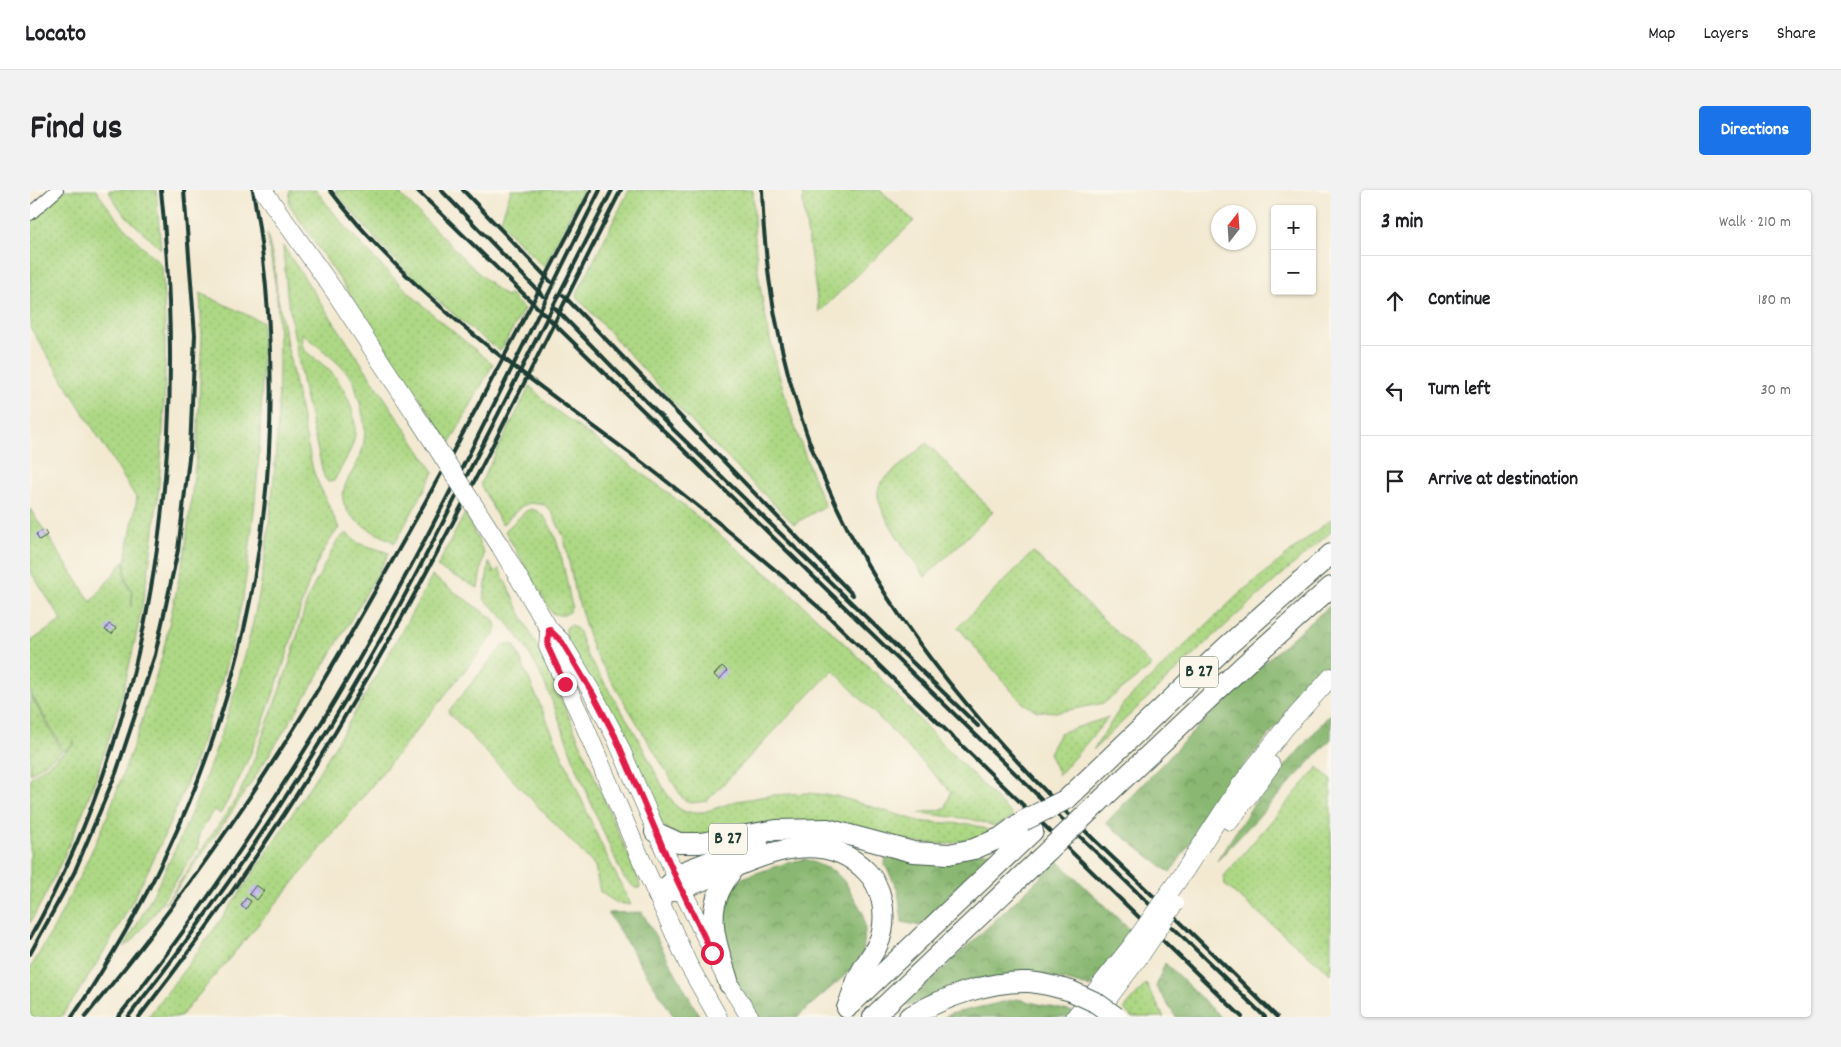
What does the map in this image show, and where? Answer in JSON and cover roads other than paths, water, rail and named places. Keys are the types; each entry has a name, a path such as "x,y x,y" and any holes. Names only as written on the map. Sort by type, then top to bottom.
{"highway":[{"name":"B 27","path":"842,1012 1028,826 1073,792 1225,648 1331,554"},
{"name":"B 27","path":"873,1017 1242,667 1331,588"},
{"name":"B 27","path":"655,832 679,843 700,843 776,830 827,829 913,852 949,854 974,849 1028,826"},
{"name":"B 27","path":"678,883 685,871 694,866 750,845 803,829"},
{"name":"B 27","path":"658,895 678,883 734,867 774,852 794,848 813,846 831,850 860,864 871,875 883,903 884,919 881,935 873,955 861,972 842,1012"},
{"name":"B 27","path":"729,984 713,926 713,915 717,895 734,867"},
{"path":"909,1017 976,989 1004,983 1029,982 1070,991 1094,1002 1116,1017"}],"main road":[{"path":"263,190 333,289 414,412 500,546 549,629 562,642 593,694 615,736 678,883 729,984 750,1017"},
{"path":"549,629 548,647 585,726 636,848 688,964 718,1017"},
{"path":"1189,873 1239,787 1285,728 1331,677"},
{"path":"1094,1017 1189,873 1285,747 1331,694"},
{"path":"1075,1017 1138,949"}],"street":[{"path":"30,214 57,190"}],"railway":[{"path":"30,938 73,851 108,761 134,669 153,574 165,479 170,383 168,286 161,190"},
{"path":"30,954 74,873 116,773 155,655 178,550 190,450 195,335 184,190"},
{"path":"72,1017 121,939 167,852 205,762 234,671 254,577 267,482 271,385 266,288 253,190"},
{"path":"330,190 363,230 398,267 475,336 686,497 823,611 1242,1017"},
{"path":"417,190 1265,1017"},
{"path":"441,190 543,296"},
{"path":"463,190 551,282"},
{"path":"85,1017 190,882 249,798 301,717 437,481 591,190"},
{"path":"118,1017 223,875 320,726 350,675 437,517 600,190"},
{"path":"128,1017 233,876 297,779 358,679 423,561 612,190"},
{"path":"139,1017 198,939 254,859 308,777 358,694 461,507 621,190"},
{"path":"762,190 770,286 778,333 804,425 840,514 890,601 919,643 951,684 1019,763 1055,801 1277,1017"},
{"path":"563,295 853,595"},
{"path":"555,308 674,430 978,726"}]}
